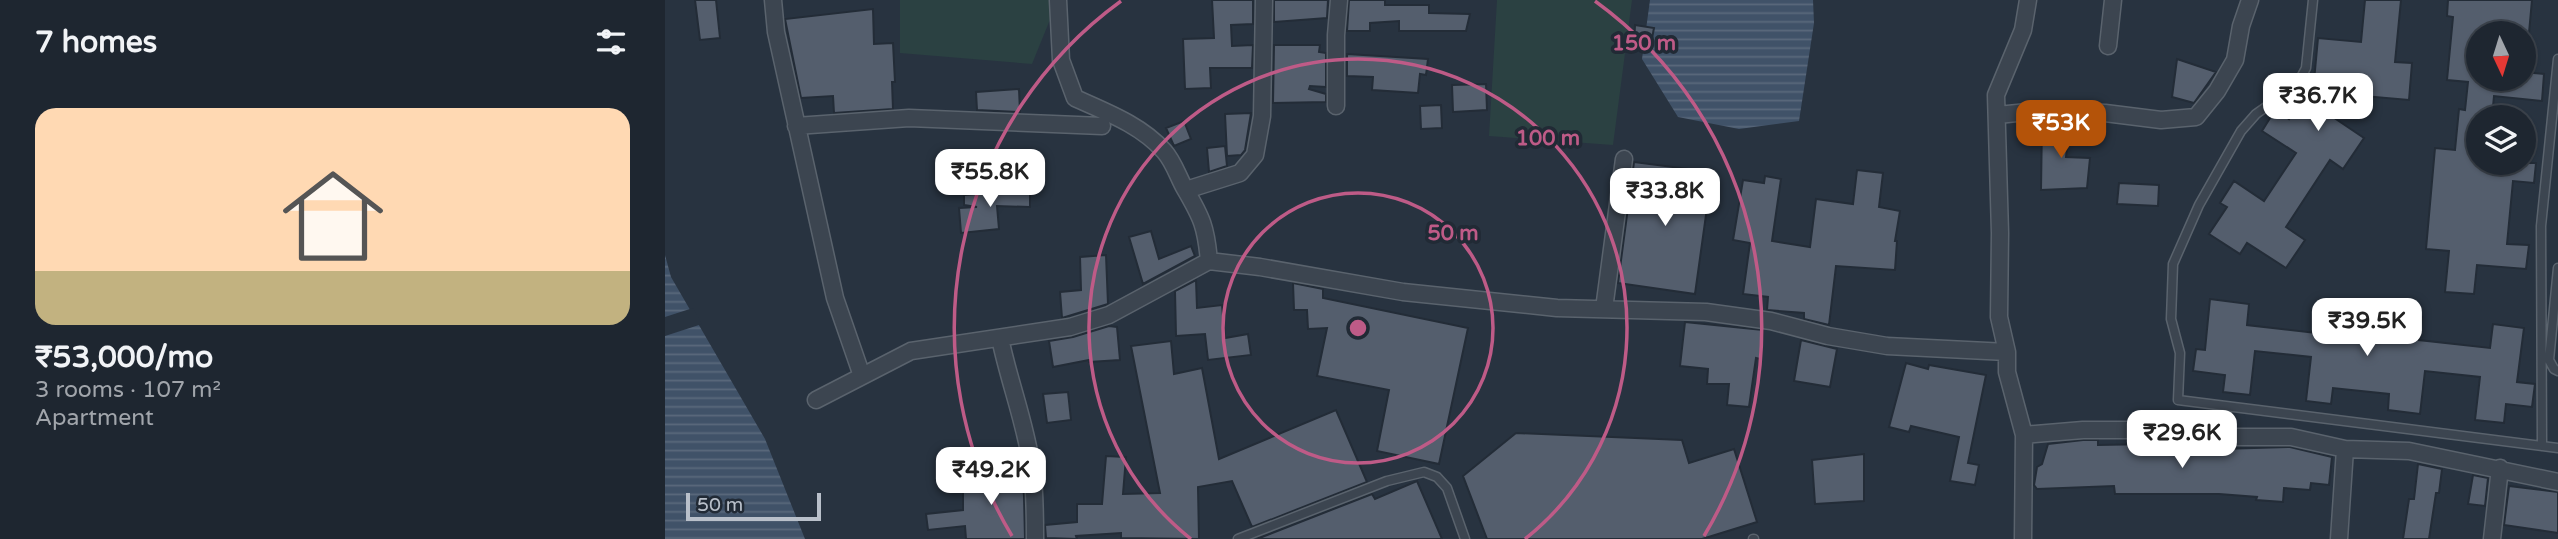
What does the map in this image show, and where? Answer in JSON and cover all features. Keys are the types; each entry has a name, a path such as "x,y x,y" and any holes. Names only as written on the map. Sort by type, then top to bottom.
{"street":[{"path":"773,0 776,32 835,298 862,376"},
{"path":"1058,0 1061,60 1075,98 1127,122 1164,151 1196,205 1207,235 1209,261"},
{"path":"1186,190 1240,173 1255,155 1262,116 1263,0"},
{"path":"1336,106 1339,0"},
{"path":"2023,539 2024,435 2007,372 2007,352 1999,317 2000,233 1996,95 2023,30 2028,0"},
{"path":"2108,46 2113,0"},
{"path":"1998,115 2046,110 2105,113 2161,120 2196,117 2217,91 2235,61 2241,26 2250,0"},
{"path":"796,126 909,118 1102,126"},
{"path":"1604,309 1624,159"},
{"path":"816,400 911,351 1070,327 1109,315 1209,261 1260,267 1403,292 1557,308 1706,312 1771,321 1828,336 1887,346 2007,352"},
{"path":"1000,338 1032,468 1035,539"},
{"path":"2024,435 2083,429 2132,430 2177,437 2291,437 2345,449 2409,451 2558,482"},
{"path":"2339,539 2345,449"},
{"path":"2492,539 2500,468"}],"lane":[{"path":"2313,0 2305,68 2297,85 2256,114 2241,131 2199,205 2173,264 2171,320 2180,353 2178,400 2558,448"},
{"path":"2542,446 2541,226 2558,59"},
{"path":"2558,268 2549,360 2554,369 2558,370"},
{"path":"1238,539 1387,481 1423,472 1437,477 1447,488 1465,539"}],"green space":[{"path":"900,0 1058,0 1032,64 900,53"},
{"path":"1497,0 1632,0 1613,145 1489,136"}],"water":[{"path":"1650,0 1813,0 1814,23 1799,121 1739,129 1678,117 1642,59"},
{"path":"665,255 671,277 765,439 805,539 665,539"}],"pier":[{"path":"693,308 702,324 665,336 665,317"}],"building":[{"path":"695,0 716,0 720,38 700,40"},
{"path":"1212,0 1253,0 1253,24 1231,25 1232,46 1253,45 1252,68 1210,68 1211,88 1185,89 1183,39 1214,38"},
{"path":"1274,0 1328,0 1327,18 1274,22"},
{"path":"1349,0 1385,0 1385,5 1429,5 1429,13 1470,14 1466,31 1399,31 1399,21 1370,23 1370,31 1347,31"},
{"path":"2365,0 2401,0 2395,62 2412,63 2409,100 2364,96 2363,106 2309,101 2364,138 2343,169 2330,160 2286,227 2305,240 2286,268 2247,243 2240,254 2209,234 2227,207 2220,203 2234,181 2264,201 2296,153 2262,131 2275,110 2289,119 2314,81 2318,38 2361,42"},
{"path":"2448,0 2532,0 2530,21 2466,21 2466,82 2447,80 2453,17 2447,16"},
{"path":"873,9 874,44 893,43 893,109 834,113 833,96 801,98 785,19"},
{"path":"1635,25 1654,28 1650,49 1634,47"},
{"path":"1274,45 1320,45 1319,52 1326,53 1326,87 1310,86 1309,89 1326,94 1326,102 1273,103"},
{"path":"1347,54 1428,59 1426,75 1420,74 1418,93 1372,90 1373,77 1347,76"},
{"path":"2177,59 2216,72 2194,103 2172,97"},
{"path":"2536,73 2544,74 2542,101 2494,96 2493,105 2466,105 2466,175 2535,175 2534,183 2513,181 2507,244 2529,245 2526,269 2477,265 2474,294 2445,292 2449,251 2426,249 2435,148 2455,150 2459,109 2465,110 2467,91 2536,91"},
{"path":"1486,84 1487,110 1453,112 1452,85"},
{"path":"1019,89 1020,112 977,110 976,92"},
{"path":"1441,105 1442,128 1421,129 1420,106"},
{"path":"1251,113 1245,150 1241,155 1227,156 1225,114"},
{"path":"1184,121 1191,139 1174,146 1166,128"},
{"path":"2042,121 2070,125 2066,157 2090,158 2087,188 2041,190"},
{"path":"1225,146 1227,166 1209,172 1207,148"},
{"path":"1634,162 1712,172 1695,294 1618,283"},
{"path":"1857,170 1883,173 1879,207 1900,211 1895,241 1895,270 1836,266 1829,325 1804,319 1804,313 1767,310 1768,297 1743,294 1750,243 1733,240 1743,180 1764,183 1765,176 1781,179 1772,241 1810,247 1816,199 1853,204"},
{"path":"2119,183 2159,185 2158,206 2117,204"},
{"path":"1001,189 1030,190 1030,207 997,206 999,229 961,233 959,208 977,207 964,205 964,195 1001,192"},
{"path":"1151,231 1159,259 1191,246 1195,256 1143,284 1129,237"},
{"path":"1106,255 1108,304 1062,318 1060,292 1081,290 1080,257"},
{"path":"1196,280 1197,308 1222,305 1225,338 1248,334 1251,355 1208,360 1205,334 1176,336 1175,291"},
{"path":"1293,283 1323,289 1323,298 1468,328 1439,464 1377,451 1389,390 1317,376 1327,328 1308,329 1307,310 1294,310"},
{"path":"2210,299 2249,304 2247,325 2324,334 2326,311 2386,318 2387,313 2422,317 2419,340 2490,348 2493,324 2524,328 2517,382 2535,384 2532,407 2506,404 2504,423 2475,420 2480,377 2425,371 2420,414 2388,410 2389,394 2333,388 2331,404 2306,401 2311,357 2255,351 2250,395 2223,392 2225,375 2193,371 2196,349 2205,350"},
{"path":"1685,322 1763,330 1760,359 1756,358 1749,407 1727,405 1729,384 1707,384 1708,369 1680,366"},
{"path":"1109,326 1117,327 1120,360 1089,360 1053,367 1049,341"},
{"path":"1801,340 1837,349 1830,387 1794,381"},
{"path":"1171,341 1174,374 1202,368 1219,459 1336,410 1367,482 1252,527 1232,481 1198,487 1199,539 1121,538 1121,533 1076,536 1077,539 1046,538 1045,525 1077,522 1077,504 1102,504 1106,456 1126,457 1123,494 1160,493 1131,346"},
{"path":"1906,363 1928,369 1929,365 1986,375 1968,463 1979,465 1975,485 1950,481 1959,437 1911,426 1909,432 1889,427"},
{"path":"1068,392 1071,420 1047,423 1043,394"},
{"path":"1516,433 1682,440 1689,463 1734,449 1757,522 1702,539 1487,539 1463,476"},
{"path":"2098,440 2098,445 2151,444 2158,445 2159,450 2220,452 2220,449 2290,447 2332,457 2329,485 2311,483 2310,490 2284,488 2283,502 2219,494 2115,494 2114,486 2037,489 2034,485 2037,467 2042,464 2048,444"},
{"path":"1864,454 1864,501 1815,504 1812,460"},
{"path":"1020,458 1025,539 966,539 965,526 928,530 926,514 963,510 963,492 992,492 991,459"},
{"path":"2418,464 2442,469 2439,493 2436,493 2429,539 2403,539 2409,499 2414,499"},
{"path":"2473,475 2488,478 2485,506 2468,504"},
{"path":"1417,481 1442,539 1257,539 1372,494 1375,499"},
{"path":"2509,486 2558,492 2558,533 2504,525"}]}
